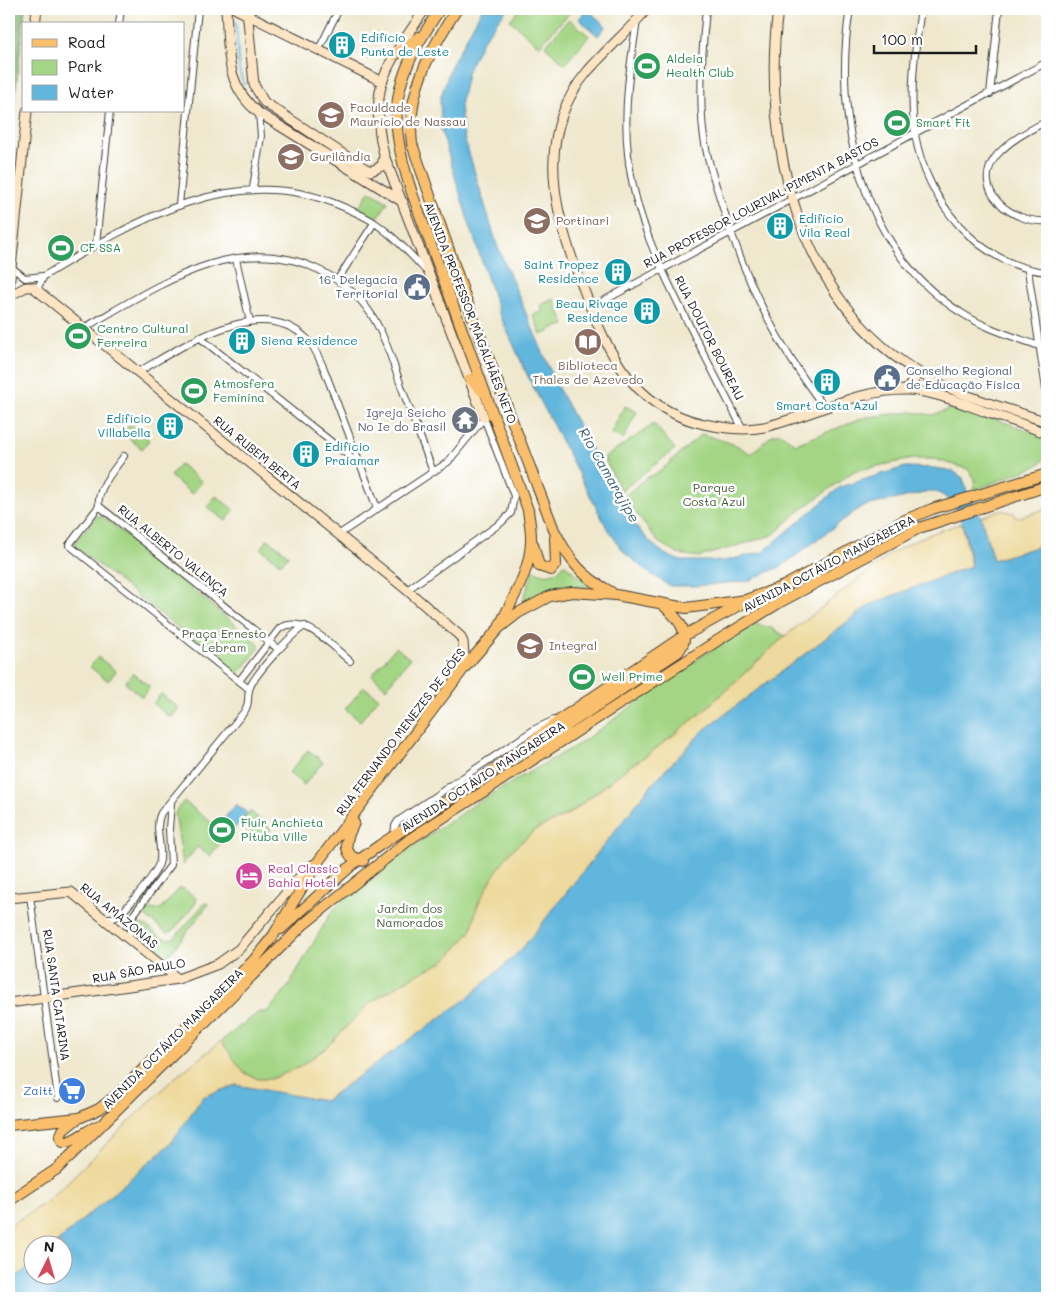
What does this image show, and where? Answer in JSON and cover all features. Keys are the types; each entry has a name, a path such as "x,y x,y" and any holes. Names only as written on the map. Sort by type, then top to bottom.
{"main road":[{"name":"AVENIDA PROFESSOR MAGALHÃES NETO","path":"440,9 412,53 399,86 395,115 397,139 412,193 525,496 532,539 523,578 499,628"},
{"name":"AVENIDA PROFESSOR MAGALHÃES NETO","path":"457,9 431,51 422,72 411,117 412,144 467,302 554,530 568,558 578,571 616,595"},
{"path":"395,55 422,35"},
{"path":"470,379 489,398"},
{"name":"AVENIDA OCTÁVIO MANGABEIRA","path":"272,936 358,860 494,770 565,716 685,635 756,597 784,586 880,532 932,509 1044,474"},
{"name":"AVENIDA OCTÁVIO MANGABEIRA","path":"9,1201 57,1169 304,924 410,839 782,601 902,537 936,522 1047,486"},
{"path":"532,539 539,566 551,570 554,568 557,559 554,530"},
{"name":"RUA FERNANDO MENEZES DE GÓES","path":"234,980 272,936 317,863 362,806 465,667 499,628 532,604 550,596 578,592 616,595"},
{"name":"AVENIDA OCTÁVIO MANGABEIRA","path":"616,595 663,605 701,607 756,597"},
{"path":"531,761 569,724 678,652 682,647 685,635 677,618 663,605"},
{"path":"362,806 346,842 347,852 358,860 386,857"},
{"name":"AVENIDA OCTÁVIO MANGABEIRA","path":"79,1118 100,1109 118,1094 234,980"},
{"path":"79,1118 63,1130 60,1137 63,1142 69,1142 93,1126 104,1124"},
{"path":"9,1126 79,1118"}],"street":[{"path":"35,22 37,9"},
{"path":"120,22 121,9"},
{"path":"179,205 198,9"},
{"path":"226,9 232,77 246,101 259,114 403,202"},
{"path":"236,9 247,11 381,81"},
{"path":"319,49 339,9"},
{"name":"AVENIDA PROFESSOR MAGALHÃES NETO","path":"407,590 502,522 511,512 514,496 384,155 377,116 381,81 395,55 425,9"},
{"path":"647,9 587,72 570,95 559,119 555,142 556,200 563,230 592,307 616,362 632,384 654,404 695,422 743,430 764,427 868,395 906,390 942,396 1047,434"},
{"path":"706,9 701,76 703,130 708,158 731,232 762,310 798,372 824,407"},
{"path":"778,9 774,63 776,100 785,166 792,199 809,247 828,281 846,308 865,330 912,368 940,384 1047,422"},
{"path":"850,9 848,23 847,104 856,164 884,231 905,262 941,298 976,322 1039,346 1047,346"},
{"path":"920,9 914,66 916,134 924,164 933,186 946,210 975,242 998,257 1028,270 1047,272"},
{"path":"990,94 999,9"},
{"path":"247,11 254,85 264,102 371,171 382,166 384,155"},
{"name":"RUA DOUTOR BOUREAU","path":"637,20 628,86 628,153 639,212 661,269 743,430"},
{"name":"RUA PROFESSOR LOURIVAL PIMENTA BASTOS","path":"592,307 1047,62"},
{"path":"9,288 27,112"},
{"path":"96,244 110,112"},
{"path":"253,188 261,136 259,114"},
{"path":"1047,121 1006,146 997,155 987,175 988,186 993,198 1002,207 1023,217 1047,221"},
{"path":"11,267 25,278 44,276 96,244 149,216 179,205 253,188 282,189 320,196 374,223 398,242 430,275"},
{"path":"338,280 374,223"},
{"path":"84,328 191,269 236,259 264,256 290,258 338,280 365,306 382,334 433,472"},
{"path":"236,259 250,322"},
{"path":"1028,270 1047,396"},
{"path":"41,294 38,287 44,276"},
{"name":"RUA RUBEM BERTA","path":"9,296 26,287 32,287 407,590 460,636 463,642 465,667"},
{"path":"138,372 199,337 250,322 272,322 285,325 297,331 311,344 324,369 358,464 377,508"},
{"path":"199,337 358,464"},
{"path":"906,390 915,379 912,368"},
{"path":"338,534 433,472 454,456 484,418"},
{"name":"RUA ALBERTO VALENÇA","path":"124,456 101,490 98,499 99,506 278,649"},
{"path":"99,506 70,545 249,689"},
{"path":"240,681 268,642 286,625 305,626 350,661"},
{"path":"102,918 114,918 121,914 155,870 160,859 159,821 161,813 244,712 249,703 249,689 278,649 294,632 305,626"},
{"path":"129,940 131,918 169,870 172,861 168,829 171,802"},
{"path":"160,859 172,861"},
{"name":"RUA SÃO PAULO","path":"9,1003 178,979 206,970 229,958 252,936 308,867 317,863"},
{"name":"RUA AMAZONAS","path":"9,898 71,892 178,979"},
{"name":"RUA SANTA CATARINA","path":"30,896 46,998 58,1098"}],"green space":[{"path":"9,9 25,9 22,22 13,114 9,115"},
{"path":"520,9 573,9 539,46 510,20"},
{"path":"569,19 589,36 565,64 545,46"},
{"path":"369,191 388,202 377,219 359,208"},
{"path":"554,299 565,325 550,329 551,331 541,335 533,315 543,311 540,305"},
{"path":"625,406 637,412 623,439 611,433"},
{"name":"Parque Costa Azul","path":"962,408 1039,434 1047,440 1047,457 1037,466 975,490 974,479 968,469 934,459 912,459 854,471 798,512 773,535 699,557 678,554 658,542 624,497 644,479 659,472 702,434 736,445 751,454 772,435 780,433 796,444 866,417 912,412 932,415 951,409"},
{"path":"130,424 149,440 142,449 123,433"},
{"path":"654,424 675,449 621,491 604,458"},
{"path":"180,464 202,482 192,494 170,476"},
{"path":"216,496 234,510 226,521 207,507"},
{"name":"Praça Ernesto Lebram","path":"102,516 259,644 259,648 238,675 73,545 96,517"},
{"path":"268,539 289,555 281,564 261,549"},
{"path":"564,564 591,587 554,588 522,602 534,570 542,574 550,574 557,571"},
{"name":"Jardim dos Namorados","path":"757,624 771,628 785,636 700,714 649,754 627,768 570,813 535,830 519,844 478,904 471,931 443,962 412,977 370,1003 326,1048 300,1067 271,1079 258,1079 244,1073 221,1041 259,1012 267,1012 287,988 332,911 366,878 484,798 579,744 735,633"},
{"path":"396,647 410,659 386,688 372,675"},
{"path":"98,657 116,671 108,681 90,667"},
{"path":"133,673 150,687 142,697 125,683"},
{"path":"364,687 379,698 360,721 345,709"},
{"path":"161,694 179,708 171,718 153,704"},
{"path":"308,750 323,762 304,785 289,773"},
{"path":"184,801 227,835 210,856 197,847 183,865 175,813"},
{"path":"250,811 271,829 261,841 239,824"},
{"path":"180,888 196,898 196,903 173,931 167,933 141,913 141,911 161,909"},
{"path":"205,903 209,904 165,960 133,935 134,929 139,924 144,925 163,938 174,938"}],"sand":[{"path":"1047,509 1047,544 993,560 981,517 1000,510 1014,513 1016,518"},
{"path":"962,523 971,566 871,604 704,730 653,783 521,950 469,997 324,1101 236,1085 203,1097 170,1144 66,1234 22,1234 22,1272 9,1283 9,1226 48,1201 171,1081 221,1041 244,1073 258,1079 271,1079 300,1067 326,1048 370,1003 412,977 443,962 454,951 471,931 478,904 494,875 510,852 535,830 571,813 627,768 649,754 700,714 785,636 893,552 927,535"}],"water":[{"path":"482,9 507,9 482,41 468,70 460,106 464,137 497,245 558,388 628,517 650,542 666,555 681,561 724,561 763,552 840,487 905,467 953,471 963,478 967,492 981,517 993,560 1047,544 1047,1298 9,1298 9,1283 22,1272 22,1284 72,1284 72,1234 66,1234 170,1144 203,1097 236,1085 325,1101 469,997 521,950 653,783 704,730 871,604 971,566 965,533 957,512 943,496 933,491 861,507 782,566 748,581 695,586 670,586 646,571 623,551 607,528 530,381 499,313 467,217 441,130 440,99 451,66"},
{"path":"587,9 606,26 598,36 579,19"},
{"path":"236,804 247,813 230,834 219,825"}],"waterway":[{"path":"236,22 239,70 244,85"}],"place":[{"name":"Edifício Punta de Leste","path":"342,45"},
{"name":"Aldeia Health Club","path":"647,66"},
{"name":"Faculdade Maurício de Nassau","path":"331,115"},
{"name":"Smart Fit","path":"897,123"},
{"name":"Gurilândia","path":"291,157"},
{"name":"Portinari","path":"537,221"},
{"name":"Edifício Vila Real","path":"780,226"},
{"name":"CF SSA","path":"61,248"},
{"name":"Saint Tropez Residence","path":"618,272"},
{"name":"16ª Delegacia Territorial","path":"417,287"},
{"name":"Beau Rivage Residence","path":"647,311"},
{"name":"Centro Cultural Ferreira","path":"78,336"},
{"name":"Siena Residence","path":"242,341"},
{"name":"Biblioteca Thales de Azevedo","path":"588,342"},
{"name":"Conselho Regional de Educação Física","path":"887,378"},
{"name":"Smart Costa Azul","path":"827,382"},
{"name":"Atmosfera Feminina","path":"194,391"},
{"name":"Igreja Seicho No Ie do Brasil","path":"465,420"},
{"name":"Edifício Villabella","path":"170,426"},
{"name":"Edifício Praiamar","path":"306,454"},
{"name":"Integral","path":"530,646"},
{"name":"Well Prime","path":"582,677"},
{"name":"Fluir Anchieta Pituba Ville","path":"222,830"},
{"name":"Real Classic Bahia Hotel","path":"249,876"},
{"name":"Zaitt","path":"72,1091"}],"water label":[{"name":"Rio Camarajipe","path":"609,475"}]}
